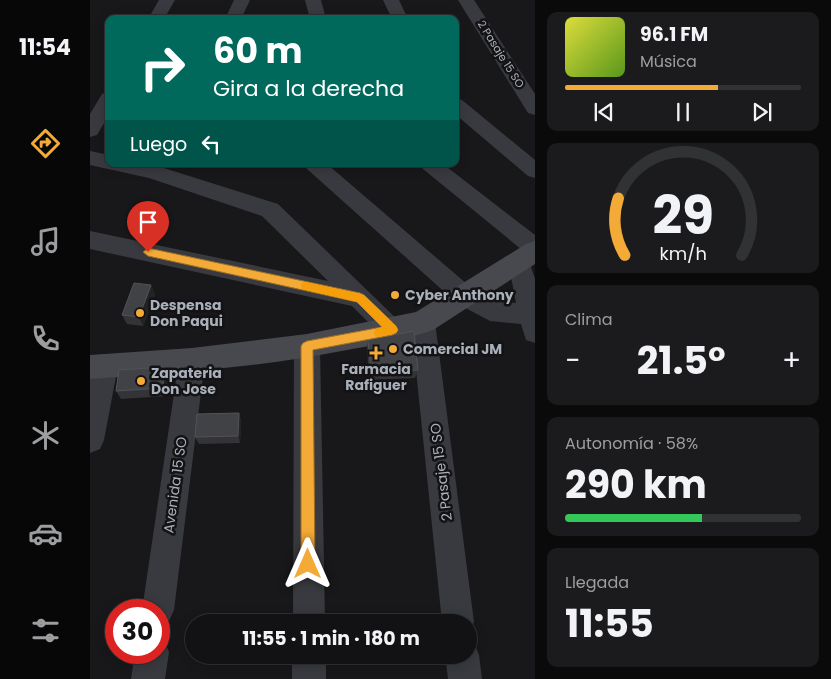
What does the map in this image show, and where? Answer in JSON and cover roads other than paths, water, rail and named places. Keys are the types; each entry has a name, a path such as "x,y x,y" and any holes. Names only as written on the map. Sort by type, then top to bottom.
{"street":[{"path":"158,15 167,0"},
{"path":"235,15 242,0"},
{"path":"313,0 317,15"},
{"path":"391,0 398,15"},
{"name":"2 Pasaje 15 SO","path":"466,0 535,109"},
{"path":"90,130 105,105"},
{"path":"459,107 535,172"},
{"path":"90,158 105,161"},
{"path":"317,167 466,296 490,311 533,321 530,253 433,167"},
{"path":"153,168 270,210 392,330"},
{"path":"90,240 360,298"},
{"path":"90,440 97,367 192,360 307,346 392,330 423,322 530,253"},
{"name":"2 Pasaje 15 SO","path":"423,322 457,614"},
{"path":"307,346 309,614"},
{"name":"Avenida 15 SO","path":"159,599 192,360"},
{"path":"148,679 150,664"},
{"path":"309,664 309,679"},
{"path":"463,664 464,679"}],"place":[{"name":"Cyber Anthony","path":"395,295"},
{"name":"Despensa Don Paqui","path":"140,313"},
{"name":"Comercial JM","path":"393,349"},
{"name":"Farmacia Rafiguer","path":"376,353"},
{"name":"Zapateria Don Jose","path":"141,381"}]}
